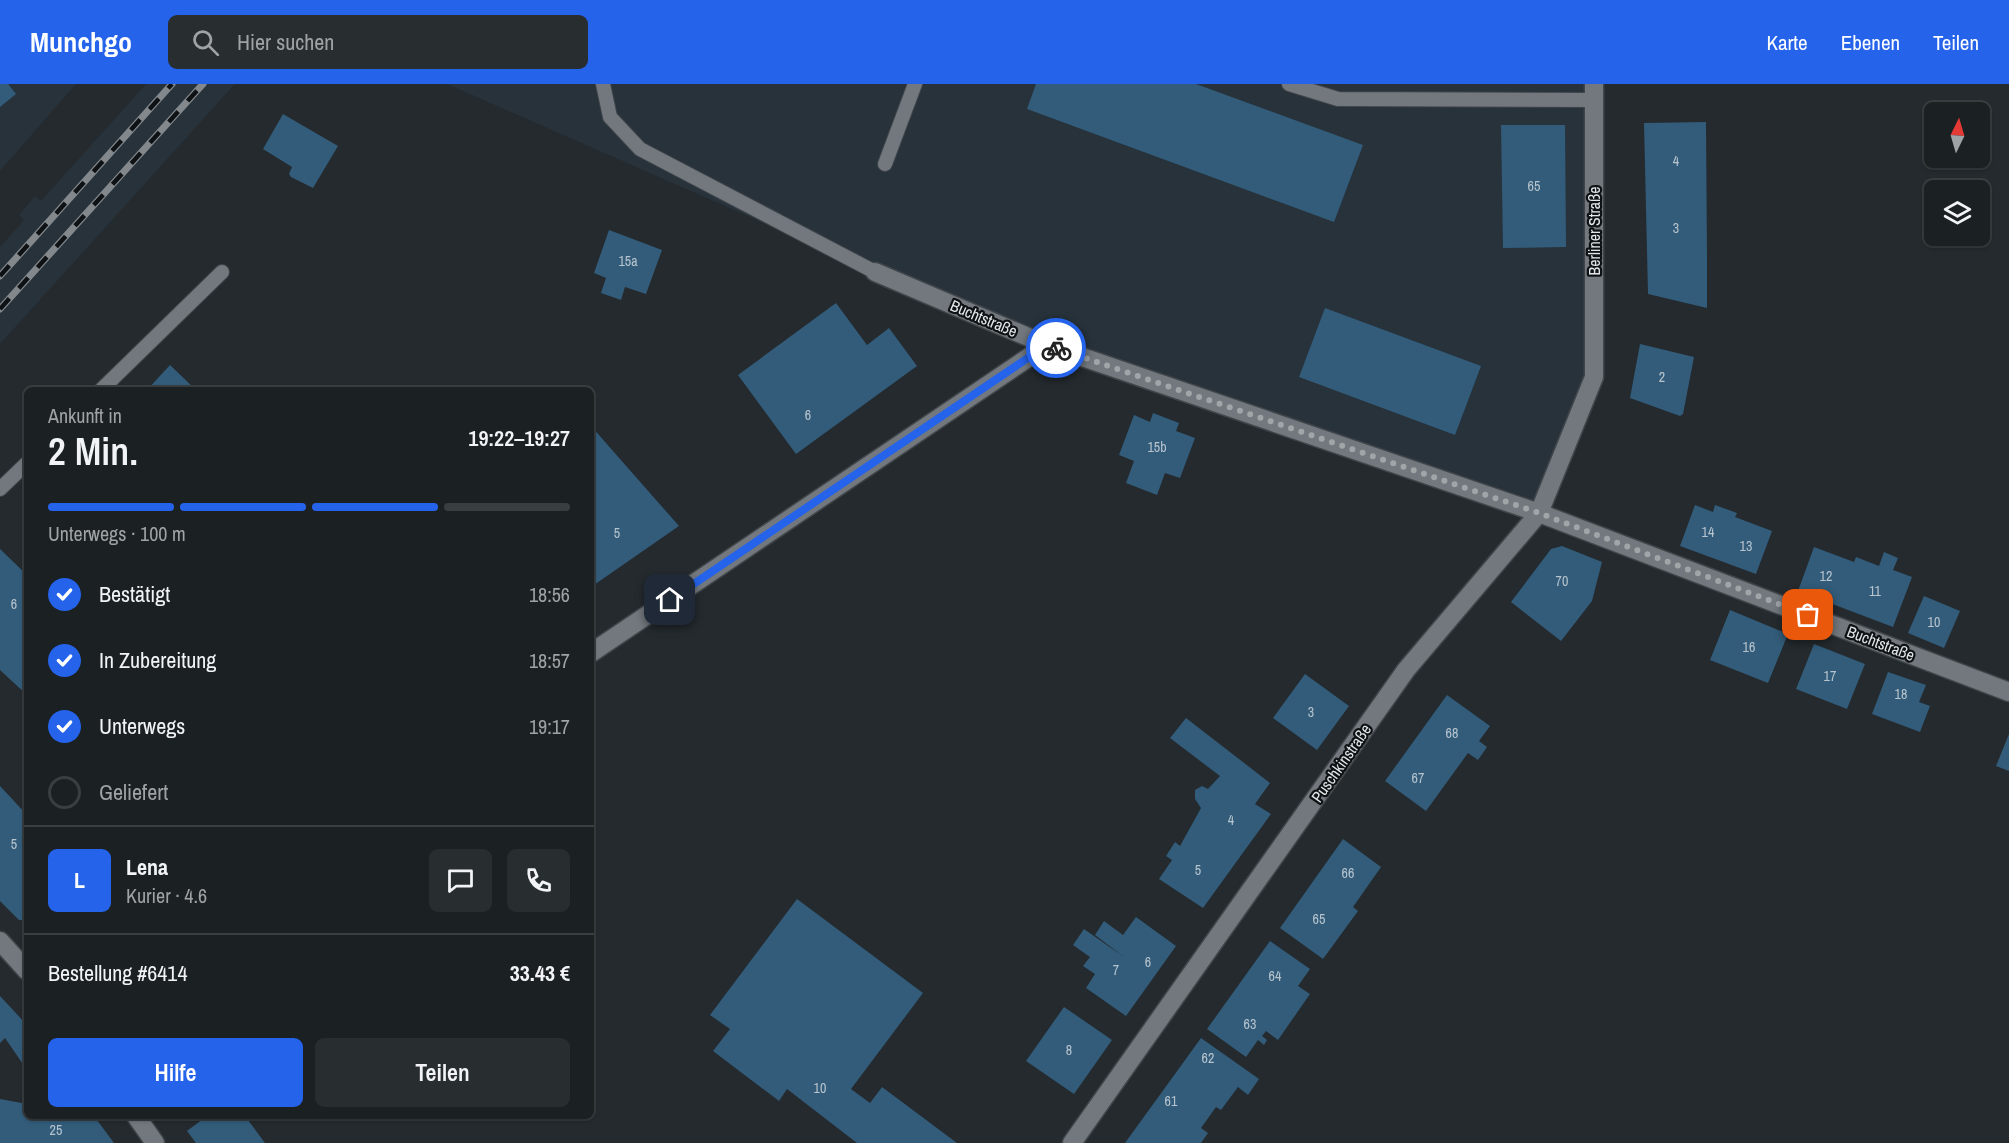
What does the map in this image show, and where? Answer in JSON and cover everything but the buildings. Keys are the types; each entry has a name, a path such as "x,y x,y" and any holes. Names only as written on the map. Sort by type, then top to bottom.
{"street":[{"name":"Berliner Straße","path":"1594,92 1594,377"},
{"name":"Buchtstraße","path":"875,272 1047,345 1539,513 2009,692"},
{"path":"594,651 1047,345"},
{"name":"Puschkinstraße","path":"1072,1143 1406,670 1539,513 1594,377"},
{"path":"0,941 24,968"},
{"path":"138,1119 155,1143"}],"lane":[{"path":"603,84 610,117 640,148 875,272"},
{"path":"885,164 915,84"},
{"path":"1289,84 1338,99 1594,92"},
{"path":"104,387 222,272"},
{"path":"0,489 24,466"}],"shaded area":[{"path":"0,84 76,84 0,171"},
{"path":"146,84 235,84 0,344 0,247 24,220 19,215 35,196 41,201"},
{"path":"447,84 1593,84 1594,377 1539,513 1047,345"}],"railway":[{"path":"0,276 172,84"},
{"path":"0,309 203,84"}],"way so far":[{"path":"1056,348 1539,513 1808,615"}],"route":[{"path":"670,600 1047,345 1056,348"}]}
